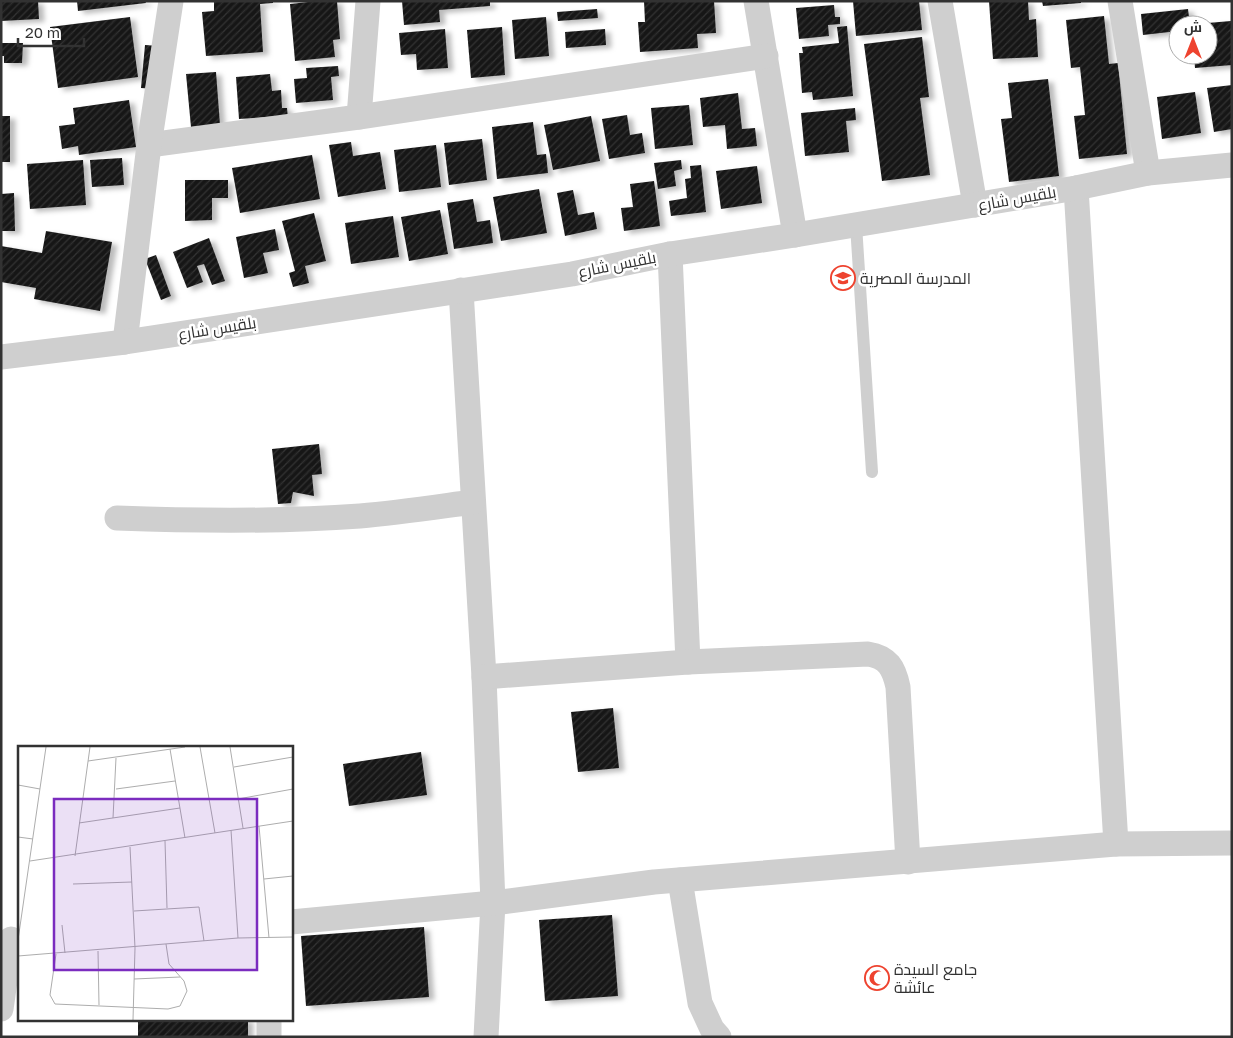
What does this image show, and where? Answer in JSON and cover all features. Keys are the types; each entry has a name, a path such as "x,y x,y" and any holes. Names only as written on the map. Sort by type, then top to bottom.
{"street":[{"path":"125,342 149,145 170,1"},
{"path":"359,117 368,1"},
{"path":"756,1 795,235"},
{"path":"940,1 975,205"},
{"path":"1120,1 1148,174"},
{"path":"149,145 359,117 766,56"},
{"name":"بلقيس شارع","path":"1,357 125,342 572,274 670,254 856,225 1148,174 1232,165"},
{"path":"1076,188 1116,844"},
{"path":"670,254 688,662"},
{"path":"460,290 484,677 493,903 486,1037"},
{"path":"117,518 197,521 314,519 362,516 473,502"},
{"path":"484,677 688,662 868,654 879,656 889,663 896,676 898,687 908,862"},
{"path":"292,922 493,903 654,882 1116,844 1232,843"},
{"path":"680,880 700,1003 712,1029 719,1037"},
{"path":"1,1009 10,939"},
{"path":"269,1020 270,1037"}],"lane":[{"path":"856,225 872,472"}],"building":[{"path":"1,1 38,1 39,19 1,21"},
{"path":"77,1 145,1 146,3 78,11"},
{"path":"214,1 273,1 273,3 260,4 263,52 206,56 202,12 214,11"},
{"path":"337,1 340,39 333,40 335,57 295,61 290,4"},
{"path":"402,1 490,1 490,6 439,10 440,22 404,25"},
{"path":"644,1 714,1 716,33 697,34 698,48 640,52 638,22 645,22"},
{"path":"853,1 919,1 922,30 856,36"},
{"path":"989,1 1028,1 1029,20 1036,19 1038,57 993,59"},
{"path":"1042,1 1081,1 1081,3 1043,6"},
{"path":"834,5 835,17 840,17 840,24 828,25 829,36 799,39 796,8"},
{"path":"597,9 598,18 558,21 557,12"},
{"path":"1188,9 1189,15 1168,15 1168,32 1143,35 1141,14"},
{"path":"1104,16 1109,64 1118,63 1127,154 1079,159 1074,116 1085,115 1080,67 1071,68 1066,20"},
{"path":"130,17 138,77 58,88 50,27"},
{"path":"546,17 549,56 515,59 512,20"},
{"path":"1231,21 1232,65 1195,68 1195,65 1218,65 1218,22"},
{"path":"847,26 853,96 813,100 812,92 802,93 799,53 803,53 802,47 839,43 837,27"},
{"path":"502,27 505,75 471,78 467,30"},
{"path":"445,29 448,68 417,70 416,54 401,55 399,33"},
{"path":"605,29 606,45 566,48 565,32"},
{"path":"922,37 929,97 920,98 930,175 882,181 864,44"},
{"path":"1,43 23,43 22,63 4,63 4,56 1,56"},
{"path":"145,45 160,46 156,89 141,88"},
{"path":"338,66 339,76 331,77 333,100 296,103 294,79 307,78 306,68"},
{"path":"216,72 220,125 191,127 186,74"},
{"path":"270,74 272,91 281,90 282,108 287,108 288,119 278,116 239,119 236,77"},
{"path":"1048,79 1059,176 1009,182 1001,119 1012,118 1008,83"},
{"path":"1232,85 1232,129 1214,132 1207,88"},
{"path":"1195,92 1201,133 1162,139 1157,97"},
{"path":"738,93 742,129 755,128 757,146 727,149 725,125 703,127 700,98"},
{"path":"129,100 136,147 79,155 78,146 62,149 59,126 75,124 73,108"},
{"path":"689,105 693,145 655,149 651,108"},
{"path":"855,108 856,120 846,121 849,152 805,156 801,113"},
{"path":"627,115 630,135 642,133 645,153 609,159 602,119"},
{"path":"1,116 10,116 10,162 1,162"},
{"path":"591,116 600,161 553,170 544,125"},
{"path":"533,122 537,155 546,154 548,173 497,179 492,127"},
{"path":"482,139 487,180 449,185 444,143"},
{"path":"351,142 353,156 380,152 386,189 338,197 329,145"},
{"path":"436,145 441,187 399,192 394,150"},
{"path":"312,155 320,199 240,213 232,168"},
{"path":"122,158 124,185 92,187 90,160"},
{"path":"83,160 86,205 30,209 27,164"},
{"path":"681,160 682,169 674,171 676,186 658,189 654,163"},
{"path":"701,165 706,212 671,216 669,201 687,198 685,179 691,178 690,166"},
{"path":"757,166 762,203 721,209 716,171"},
{"path":"185,180 228,180 228,198 212,198 212,220 185,221"},
{"path":"654,181 660,226 624,231 621,208 633,207 630,184"},
{"path":"539,189 547,233 501,241 493,197"},
{"path":"573,190 578,215 594,212 597,229 565,236 557,193"},
{"path":"14,193 15,231 1,231 1,194"},
{"path":"473,199 477,222 490,220 493,243 454,249 447,203"},
{"path":"440,210 448,254 409,261 401,217"},
{"path":"314,213 326,261 305,266 309,283 293,287 289,273 295,271 282,221"},
{"path":"393,216 399,257 351,264 345,223"},
{"path":"275,229 279,250 263,253 268,273 244,278 236,237"},
{"path":"46,231 112,242 100,311 34,299 36,288 1,282 1,246 42,253"},
{"path":"209,238 225,281 212,285 204,264 197,266 203,282 187,288 173,252"},
{"path":"156,255 171,296 161,300 145,259"},
{"path":"319,444 322,474 312,475 314,496 293,492 291,503 278,504 272,449"},
{"path":"613,708 619,768 578,772 571,712"},
{"path":"421,752 427,795 349,806 343,764"},
{"path":"612,915 618,996 545,1001 539,920"},
{"path":"424,927 429,997 306,1006 301,936"},
{"path":"138,1020 248,1020 248,1037 138,1037"}],"place":[{"name":"المدرسة المصرية","path":"843,278"},
{"name":"جامع السيدة عائشة","path":"877,978"}]}
